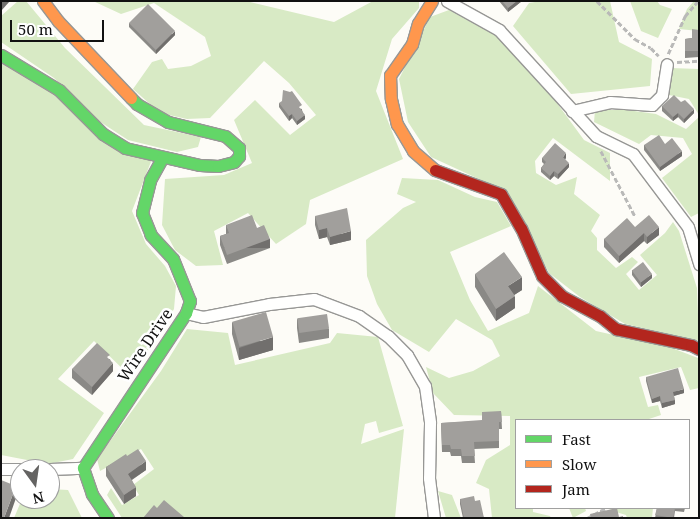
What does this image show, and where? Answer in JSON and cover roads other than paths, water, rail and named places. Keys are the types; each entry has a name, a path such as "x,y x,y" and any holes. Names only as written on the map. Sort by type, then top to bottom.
{"street":[{"path":"1,55 59,90 103,134 125,148 200,165 227,165 234,162 239,156 238,148 234,142 225,136 168,122 137,104 58,21 43,1"},
{"path":"432,1 418,23 412,44 390,75 391,99 397,124 413,151 431,168 500,194 521,228 542,276 562,296 600,316 616,329 691,345 699,349"},
{"path":"447,1 500,30 596,136 633,154 688,227 699,264"},
{"path":"572,111 610,102 652,104 662,95 667,64"},
{"name":"Wire Drive","path":"83,468 186,313 190,301 174,259 151,235 142,212 150,180 162,157"},
{"path":"186,313 203,317 269,304 314,299 360,316 388,336 411,361 425,386 430,423 429,478 434,518"},
{"path":"60,469 83,468 92,494 108,518"}]}
